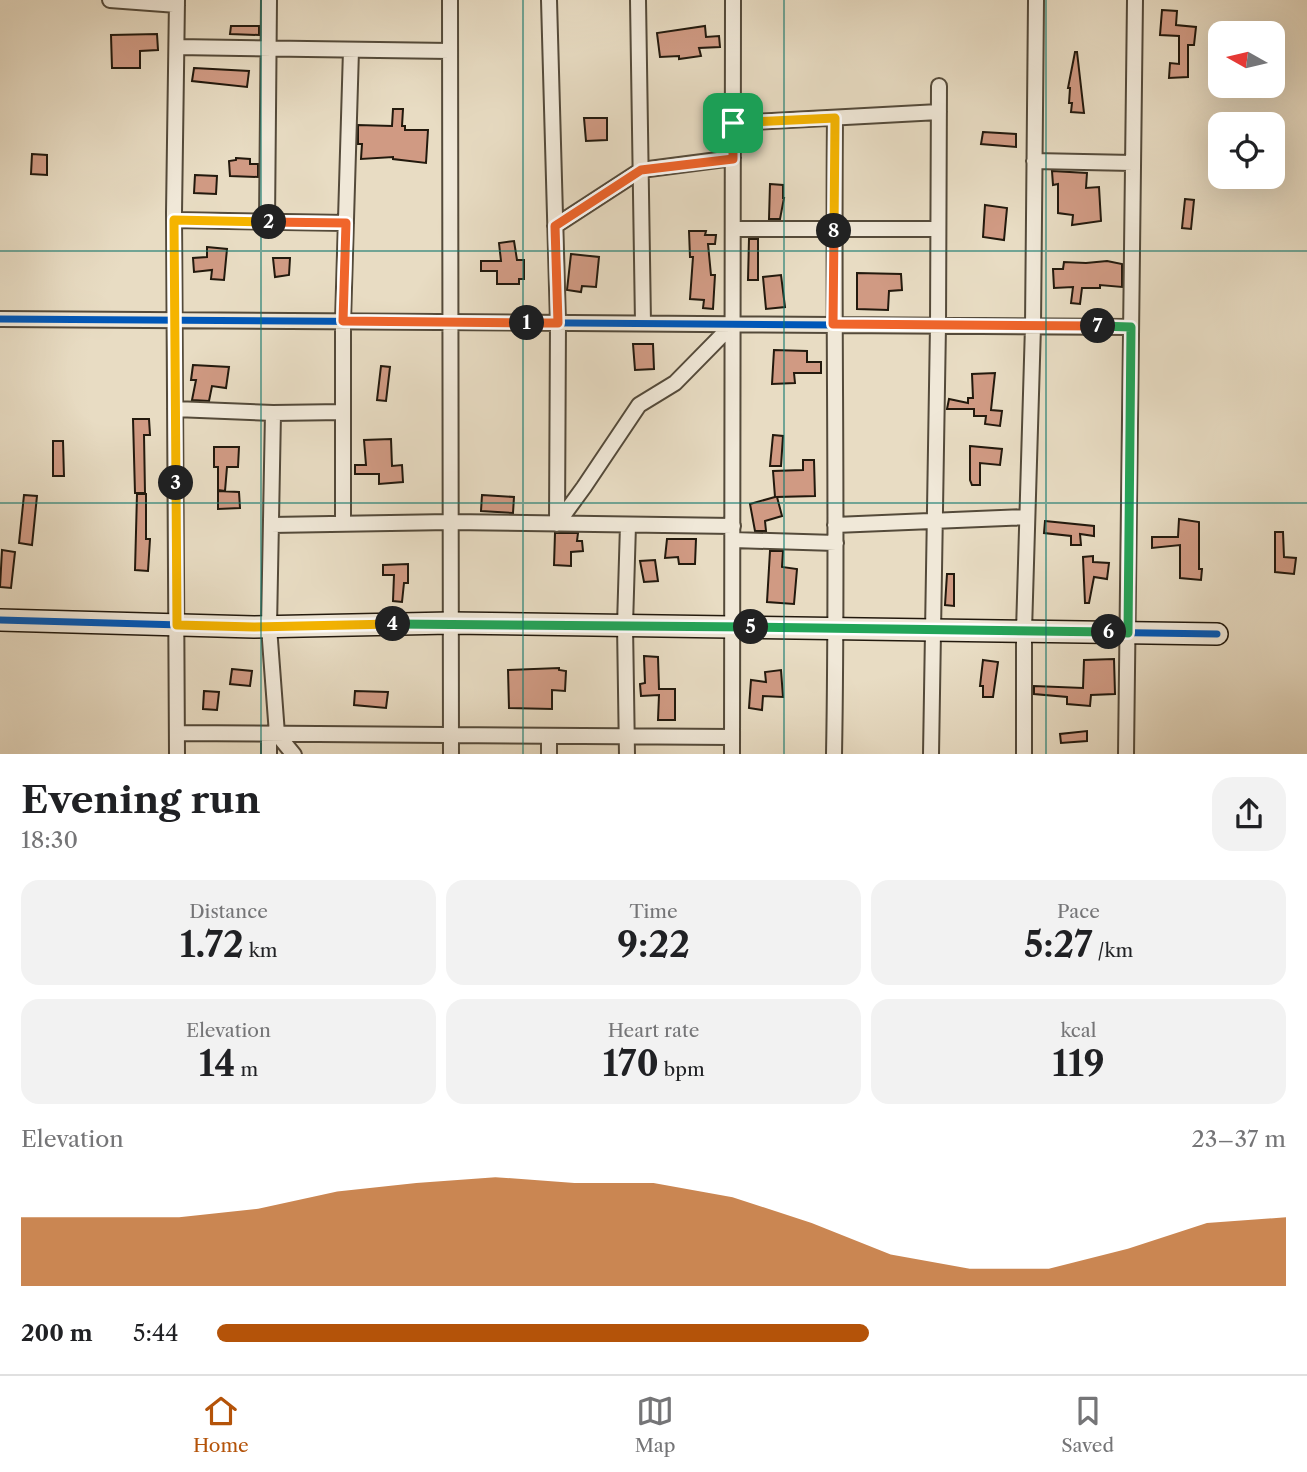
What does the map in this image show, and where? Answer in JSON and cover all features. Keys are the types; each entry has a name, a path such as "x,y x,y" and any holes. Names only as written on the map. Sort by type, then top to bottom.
{"street":[{"path":"110,0 177,2 174,220 177,754"},
{"path":"267,222 269,0"},
{"path":"450,0 451,754"},
{"path":"549,0 558,323 556,524"},
{"path":"638,0 643,323"},
{"path":"732,754 733,0"},
{"path":"1126,754 1135,0"},
{"path":"1024,754 1036,1"},
{"path":"177,47 450,51"},
{"path":"343,524 343,321 351,50"},
{"path":"931,754 939,86"},
{"path":"733,123 939,112"},
{"path":"834,754 835,118"},
{"path":"555,226 641,170 733,159"},
{"path":"1034,161 1133,163"},
{"path":"174,220 346,223"},
{"path":"733,229 939,229"},
{"path":"0,319 1131,327"},
{"path":"556,524 639,405 675,383 733,324"},
{"path":"175,409 343,412"},
{"path":"269,754 273,734 269,627 273,412"},
{"path":"835,525 1027,517"},
{"path":"271,525 450,522 628,525 836,543"},
{"path":"627,754 625,625 628,525"},
{"path":"0,620 269,627 450,623 1217,634"},
{"path":"177,733 732,737"},
{"path":"273,734 294,754"},
{"path":"549,737 549,754"}],"building":[{"path":"1162,10 1177,11 1176,25 1196,27 1194,45 1188,45 1188,77 1169,78 1170,63 1179,64 1179,36 1160,35"},
{"path":"231,26 259,26 259,35 230,34"},
{"path":"705,26 706,37 719,36 720,47 699,48 701,56 679,59 679,56 660,57 657,33"},
{"path":"157,34 158,50 140,51 140,68 112,68 111,35"},
{"path":"1075,52 1084,113 1071,112 1072,103 1069,103 1068,88"},
{"path":"194,68 249,71 247,87 192,81"},
{"path":"393,109 403,109 402,126 405,126 405,130 428,130 426,163 393,157 361,159 362,144 358,144 358,125 392,126"},
{"path":"584,118 607,118 607,140 586,141"},
{"path":"983,132 1016,134 1016,147 981,144"},
{"path":"32,154 47,155 47,175 31,174"},
{"path":"236,158 250,159 250,164 258,164 258,177 230,176 229,161"},
{"path":"1052,171 1087,173 1086,188 1099,187 1101,221 1072,225 1073,215 1058,213 1058,184 1053,185"},
{"path":"195,175 217,176 216,194 194,193"},
{"path":"770,184 783,185 784,198 780,219 769,219"},
{"path":"1185,199 1194,200 1191,229 1182,228"},
{"path":"985,205 1007,208 1004,240 983,237"},
{"path":"689,231 706,231 705,235 716,235 715,244 708,244 711,275 715,275 713,309 703,308 704,300 690,299 693,257 690,257"},
{"path":"749,239 758,239 758,280 748,280"},
{"path":"514,241 517,260 524,260 524,279 519,279 519,284 497,284 497,271 481,271 481,261 501,261 499,243"},
{"path":"207,247 227,249 224,280 211,279 212,270 194,272 193,258 207,257"},
{"path":"571,254 599,257 596,287 582,286 581,292 567,290"},
{"path":"273,258 290,258 289,275 275,277"},
{"path":"1107,261 1122,264 1122,287 1100,285 1100,288 1082,288 1080,304 1071,303 1073,287 1054,288 1053,269 1063,269 1064,262"},
{"path":"857,273 901,274 902,290 889,291 888,310 857,309"},
{"path":"781,275 785,307 766,309 763,277"},
{"path":"633,344 653,344 654,369 635,370"},
{"path":"774,350 807,351 807,362 821,362 821,373 794,373 795,383 772,384"},
{"path":"193,365 229,367 226,388 212,386 209,401 192,400 196,380 191,380"},
{"path":"381,366 390,367 386,401 377,400"},
{"path":"995,373 991,410 1002,411 1000,426 985,424 986,416 974,416 974,409 947,409 949,399 968,403 968,398 973,398 972,374"},
{"path":"133,419 149,419 150,435 144,435 145,493 135,493"},
{"path":"773,435 783,436 781,466 770,466"},
{"path":"391,439 392,466 402,465 403,482 379,484 379,474 355,474 355,465 366,465 364,440"},
{"path":"53,441 63,441 64,476 53,476"},
{"path":"970,446 1002,449 1000,465 980,463 980,485 972,485 970,480"},
{"path":"214,447 239,447 238,467 227,467 225,491 218,490 218,467 214,467"},
{"path":"803,460 814,460 815,496 777,497 782,516 765,521 766,531 755,531 750,504 775,497 773,471 803,470"},
{"path":"218,491 239,492 240,508 218,509"},
{"path":"137,494 146,494 146,539 150,539 148,571 135,570"},
{"path":"24,495 37,496 32,545 19,543"},
{"path":"482,495 514,497 513,513 481,511"},
{"path":"1179,519 1199,522 1201,580 1180,578 1180,545 1152,548 1152,537 1178,537"},
{"path":"1045,521 1094,526 1094,536 1080,534 1081,545 1071,545 1071,536 1044,533"},
{"path":"1275,532 1283,532 1284,557 1296,558 1294,574 1275,572"},
{"path":"555,533 578,533 577,541 582,541 583,551 571,552 571,566 554,565"},
{"path":"667,539 696,539 695,564 679,564 678,557 665,558"},
{"path":"2,550 15,552 11,588 0,587"},
{"path":"770,551 783,551 782,567 797,569 794,604 767,602"},
{"path":"1093,556 1093,562 1109,563 1107,579 1094,577 1089,603 1085,603 1083,557"},
{"path":"655,560 658,581 644,582 640,561"},
{"path":"408,564 408,583 404,583 402,602 393,601 394,575 383,575 383,565"},
{"path":"947,574 954,574 954,606 945,605"},
{"path":"644,656 658,657 659,689 675,689 675,720 658,720 659,695 641,696 640,684 645,683"},
{"path":"1114,659 1115,694 1091,695 1090,706 1067,704 1067,697 1034,694 1034,686 1083,688 1084,660"},
{"path":"983,660 998,662 993,697 983,697 983,686 980,686"},
{"path":"559,668 566,671 565,691 552,690 552,709 509,708 508,670"},
{"path":"232,669 252,671 250,686 230,684"},
{"path":"781,670 783,697 763,696 762,710 749,708 751,680 766,682 765,672"},
{"path":"204,691 219,692 217,710 203,709"},
{"path":"355,691 388,692 386,708 354,705"},
{"path":"1087,731 1087,741 1061,743 1060,734"}],"cycle path":[{"path":"0,319 1131,327"},
{"path":"0,620 254,627 450,623 1217,634"}],"route":[{"path":"835,118 833,324 1131,327 1128,633 450,623 254,627 177,625 174,220 346,223 343,321 558,323 555,226 641,170 733,159 733,123 835,118"}]}
